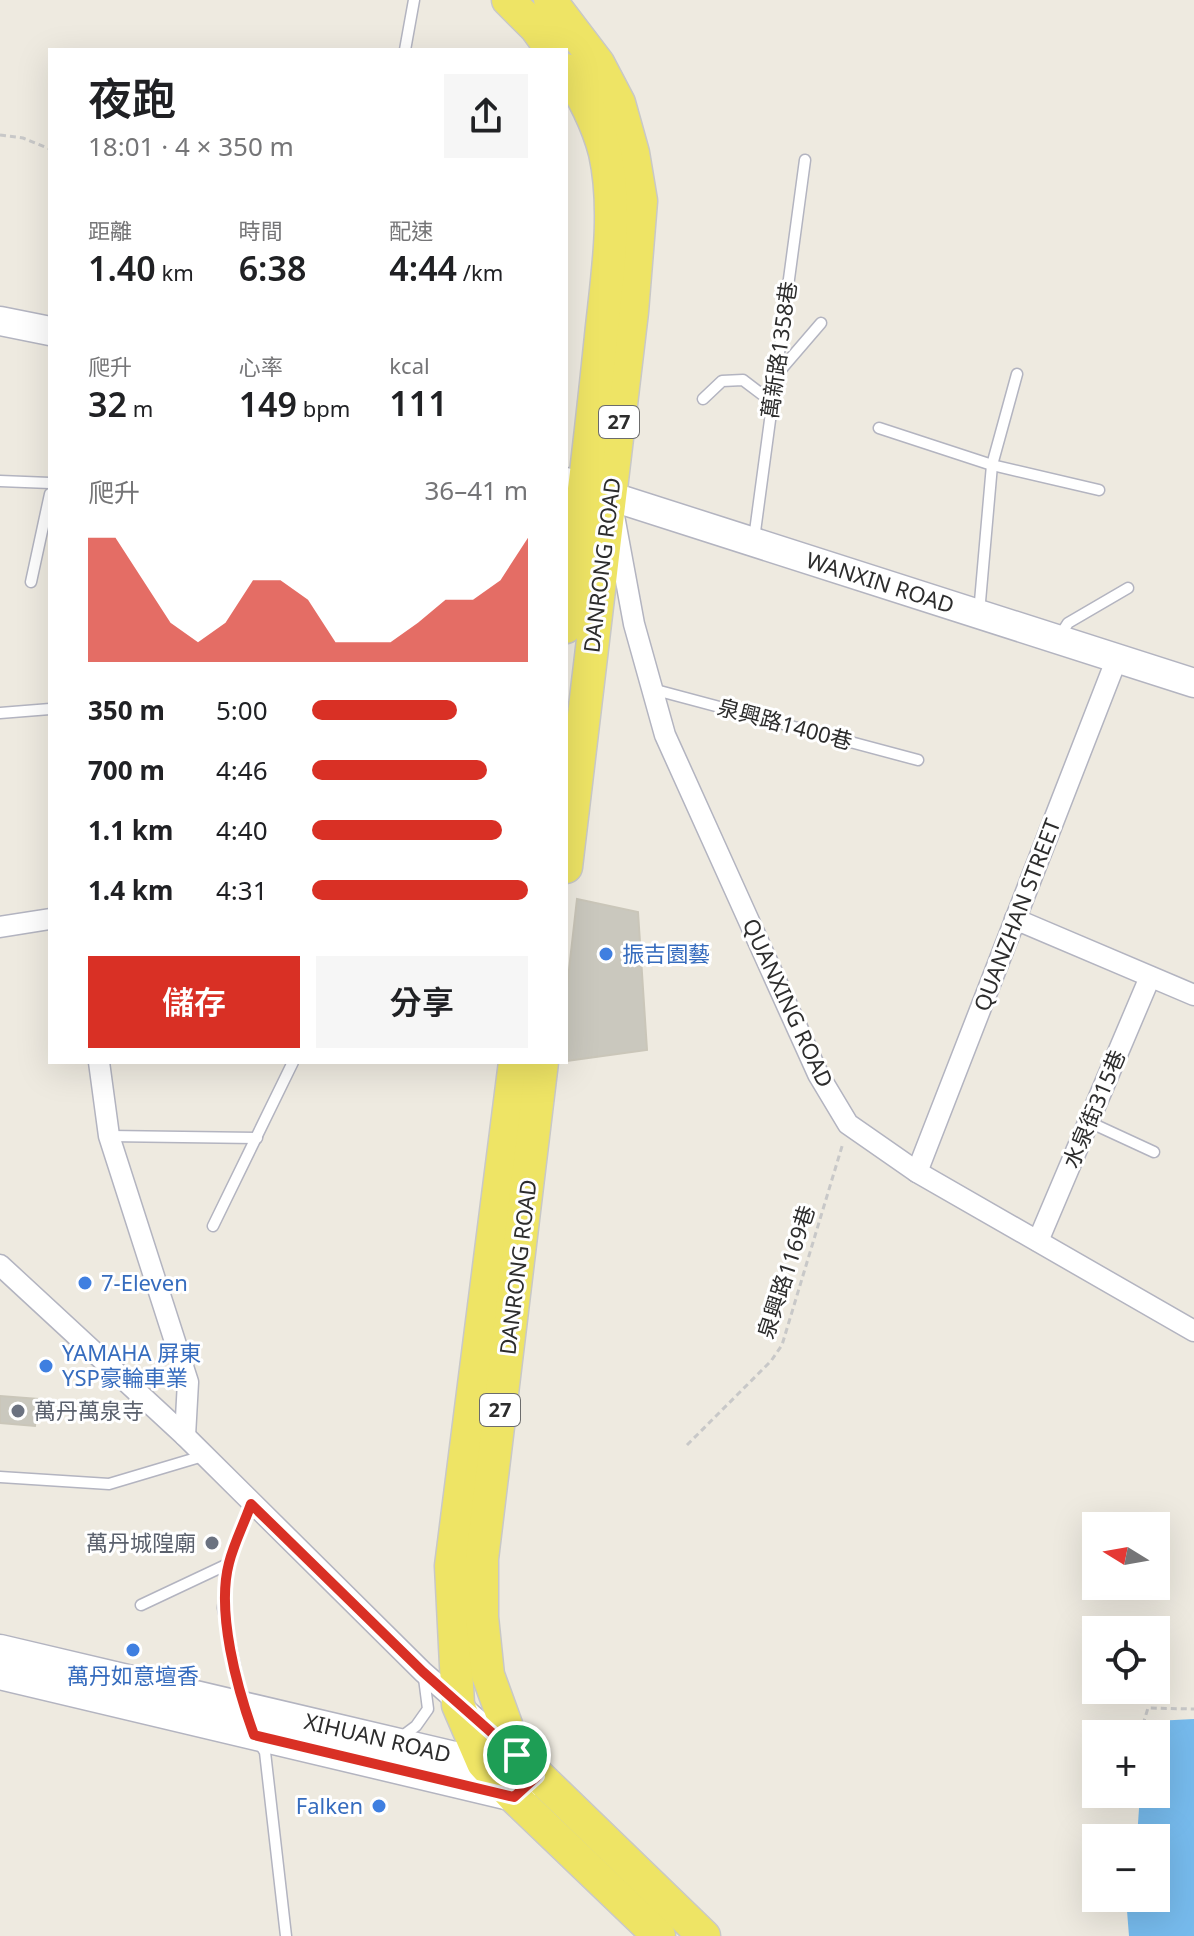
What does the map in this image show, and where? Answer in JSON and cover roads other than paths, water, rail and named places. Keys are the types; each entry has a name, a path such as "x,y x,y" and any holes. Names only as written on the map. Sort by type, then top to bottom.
{"main road":[{"path":"508,0 551,48"},
{"name":"DANRONG ROAD","path":"550,0 598,63 619,103 633,153 641,201 632,312 587,489 568,614"},
{"name":"DANRONG ROAD","path":"568,74 589,112 605,153 610,204 609,253 587,489 568,831"},
{"name":"DANRONG ROAD","path":"515,1064 522,1123 482,1559 482,1617 488,1675 523,1776"},
{"name":"DANRONG ROAD","path":"458,1705 451,1566 522,1123 541,1064"},
{"name":"27","path":"458,1705 483,1763 523,1776 704,1936"},
{"name":"27","path":"523,1776 659,1936"}],"street":[{"path":"0,321 48,331"},
{"name":"WANXIN ROAD","path":"587,489 1194,683"},
{"name":"QUANXING ROAD","path":"587,489 634,624 665,735 818,1074 848,1124 917,1172 1194,1331"},
{"name":"QUANZHAN STREET","path":"917,1172 1117,658"},
{"path":"0,927 48,919"},
{"path":"1015,919 1194,995"},
{"name":"水泉街315巷","path":"1038,1241 1150,977"},
{"path":"99,1064 109,1136 188,1382 185,1436"},
{"path":"0,1265 185,1436 458,1705 523,1776"},
{"name":"XIHUAN ROAD","path":"0,1649 483,1763"},
{"name":"XIHUAN ROAD","path":"0,1675 254,1735 523,1776"}],"lane":[{"path":"405,48 414,0"},
{"name":"萬新路1358巷","path":"754,541 805,160"},
{"path":"776,375 821,323"},
{"path":"979,615 992,465 1017,374"},
{"path":"703,399 722,381 743,380 772,402"},
{"path":"879,428 992,465 1099,490"},
{"path":"0,481 48,483"},
{"path":"31,582 48,503"},
{"path":"1057,639 1068,623 1128,588"},
{"name":"泉興路1400巷","path":"652,689 918,760"},
{"path":"0,713 48,709"},
{"path":"213,1226 292,1064"},
{"path":"1089,1122 1154,1152"},
{"path":"109,1136 257,1138"},
{"path":"0,1477 109,1484 203,1456"},
{"path":"251,1504 228,1564 223,1608 244,1707 254,1735 265,1752 286,1936"},
{"path":"141,1605 228,1564"},
{"path":"396,1742 416,1726 428,1709 423,1672"}],"water":[{"path":"1194,1719 1194,1936 1129,1936 1127,1912 1170,1912 1170,1824 1138,1824 1139,1808 1170,1808 1170,1720"}],"place":[{"name":"振吉園藝","path":"606,954"},
{"name":"7-Eleven","path":"85,1283"},
{"name":"YAMAHA 屏東 YSP豪輪車業","path":"46,1366"},
{"name":"萬丹萬泉寺","path":"18,1411"},
{"name":"萬丹城隍廟","path":"212,1543"},
{"name":"萬丹如意壇香","path":"133,1650"},
{"name":"Falken","path":"379,1806"}]}
